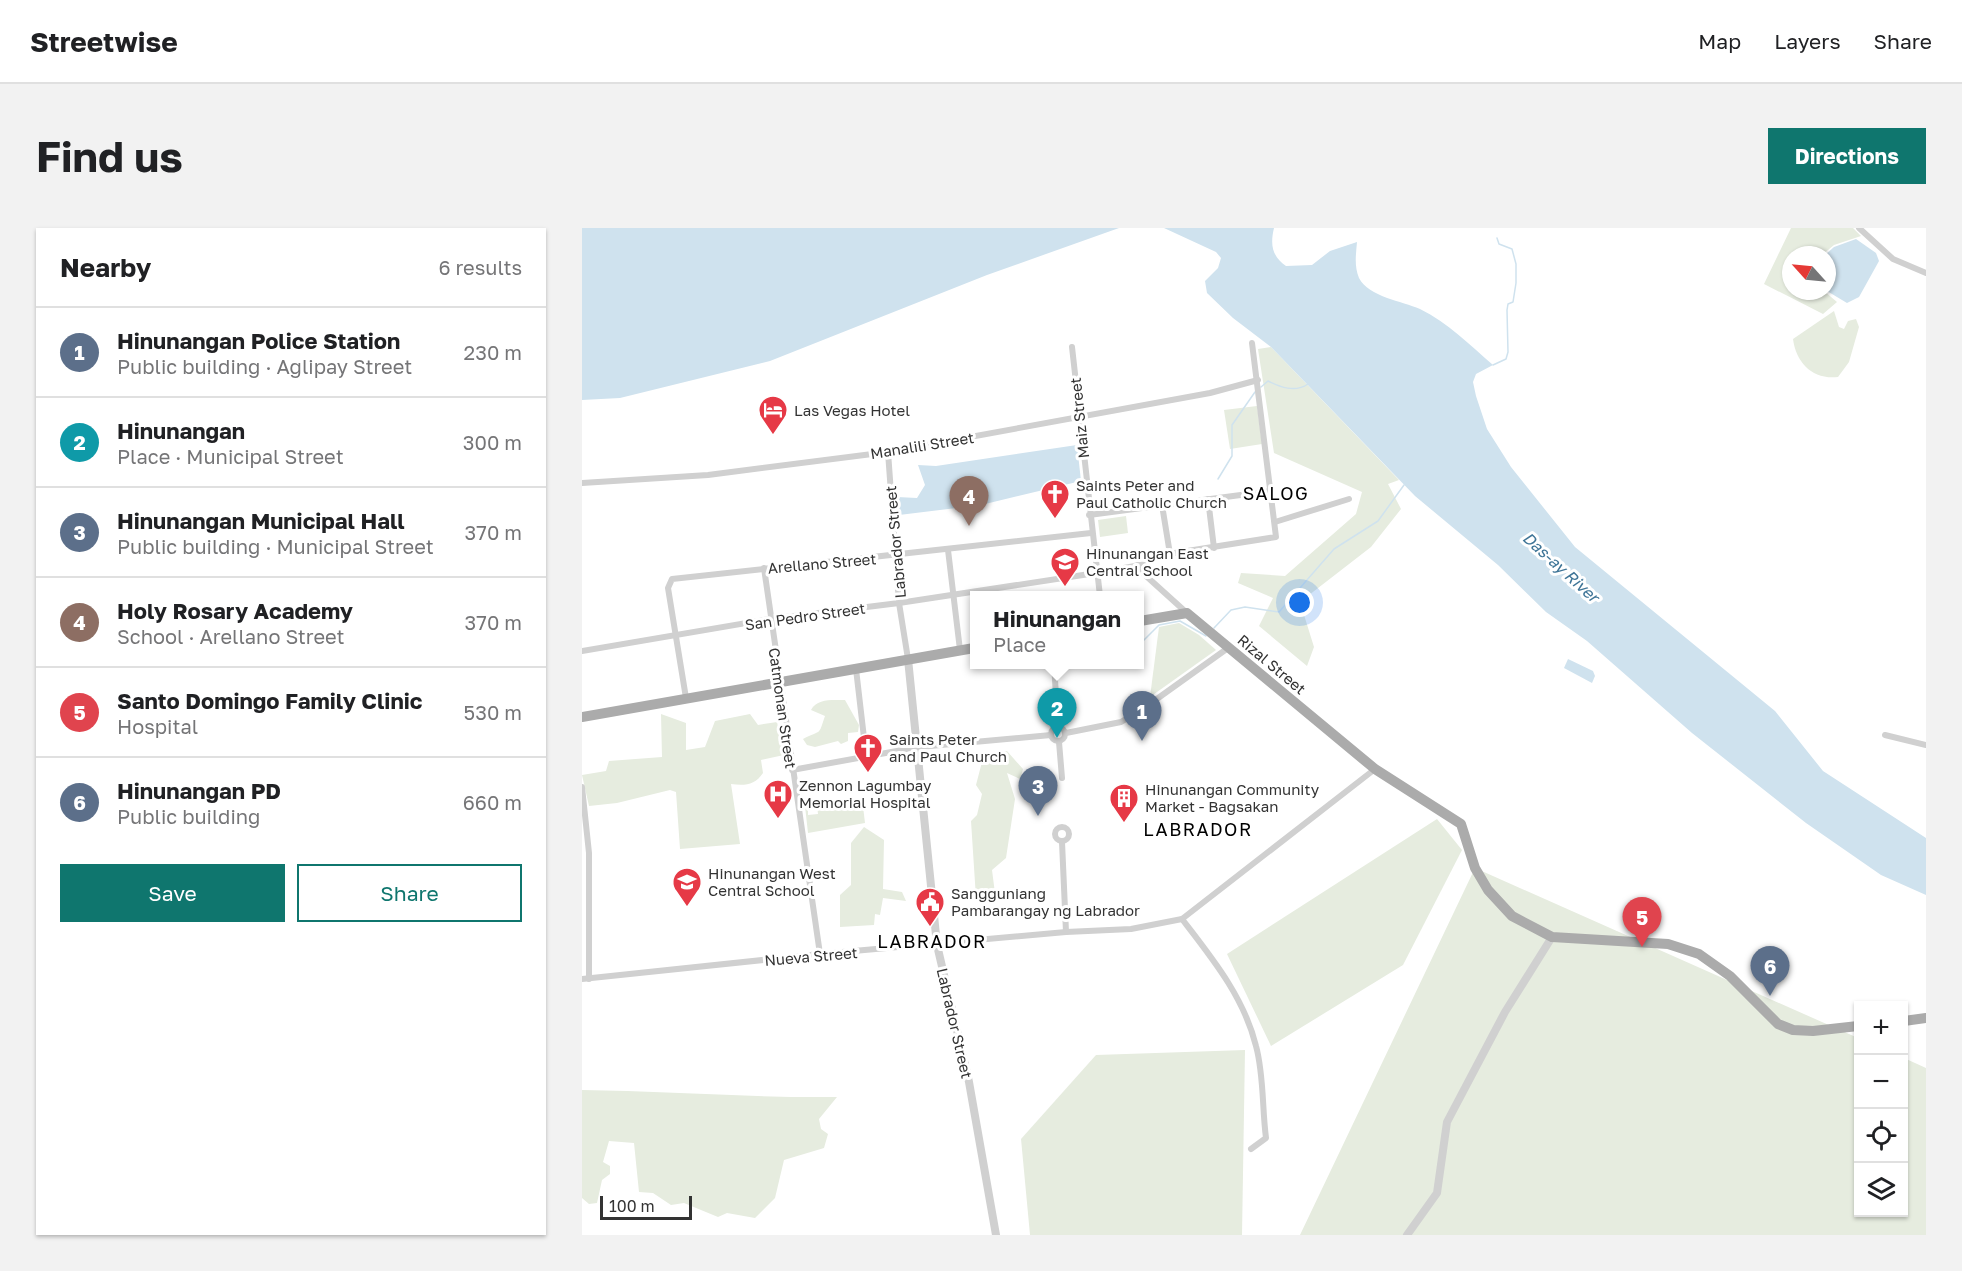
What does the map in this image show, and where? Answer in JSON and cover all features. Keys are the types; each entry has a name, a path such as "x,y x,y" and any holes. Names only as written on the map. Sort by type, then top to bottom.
{"main road":[{"path":"1144,620 1187,613"},
{"name":"Rizal Street","path":"1187,613 1375,769 1461,824 1475,868 1488,890 1512,916 1552,937"},
{"path":"582,717 970,649"},
{"path":"1552,937 1668,944 1699,954 1731,976 1778,1024 1793,1030 1813,1031 1854,1026"},
{"path":"1908,1020 1926,1018"}],"street":[{"path":"1859,228 1893,259 1926,273"},
{"path":"1252,343 1275,522 1349,499"},
{"name":"Maiz Street","path":"1072,347 1078,418 1099,591"},
{"name":"Manalili Street","path":"582,483 708,475 888,452 1210,393 1258,380"},
{"name":"Labrador Street","path":"888,452 895,556 919,747 937,945 969,1082 996,1235"},
{"path":"1089,515 1272,491"},
{"path":"1208,499 1214,548"},
{"path":"1162,505 1170,554"},
{"name":"San Pedro Street","path":"582,651 770,619 900,603 1135,566 1170,554 1276,537 1275,522"},
{"name":"Arellano Street","path":"686,698 668,588 672,579 1092,533"},
{"path":"948,550 960,650"},
{"path":"1135,566 1187,613"},
{"name":"Catmonan Street","path":"764,568 820,954"},
{"path":"1058,727 1066,733 1121,722 1228,648"},
{"path":"856,669 866,755"},
{"path":"792,770 919,747 1051,735 1058,727 1054,669"},
{"path":"1059,742 1064,740 1066,733"},
{"path":"1051,735 1059,742 1062,778"},
{"path":"1885,735 1926,745"},
{"path":"1251,1149 1266,1138 1257,1046 1228,981 1209,951 1182,919 1375,769"},
{"path":"582,787 589,853 585,979"},
{"path":"1062,842 1066,932"},
{"name":"Nueva Street","path":"585,979 820,954 1066,932 1131,929 1182,919"},
{"path":"1407,1235 1437,1192 1447,1122 1505,1012 1552,937"}],"shaded area":[{"path":"1791,228 1853,228 1861,236 1833,246 1782,246"},
{"path":"1782,247 1782,293 1764,284"},
{"path":"1795,300 1835,300 1837,302 1823,314"},
{"path":"1834,311 1839,327 1844,329 1848,321 1856,319 1859,327 1849,362 1838,377 1821,376 1807,368 1802,362 1793,339"},
{"path":"1271,347 1399,480 1388,484 1401,509 1371,547 1300,602 1314,647 1307,666 1259,626 1273,598 1238,583 1241,573 1285,576 1356,514 1362,492 1274,453 1258,349"},
{"path":"1257,406 1262,444 1230,449 1224,410"},
{"path":"1126,516 1128,533 1100,537 1098,520"},
{"path":"1179,623 1199,635 1216,650 1150,697 1159,627"},
{"path":"826,700 845,700 859,725 858,732 848,733 848,741 841,744 838,741 815,747 807,745 803,739 819,732 825,716 811,710 814,706"},
{"path":"661,714 686,723 686,750 705,747 715,721 750,714 758,725 777,722 784,755 761,760 763,773 753,782 745,785 731,784 740,844 680,849 676,792 670,790 617,803 589,806 582,775 606,771 609,761 662,757"},
{"path":"1007,751 1023,769 1020,779 1007,773 1015,799 1006,858 992,870 996,901 976,898 971,821 977,815 982,794 976,785 983,758"},
{"path":"862,798 865,823 808,833 805,806 808,806 808,815 818,814 817,805"},
{"path":"1437,819 1462,850 1403,965 1271,1046 1227,954"},
{"path":"864,827 884,840 883,889 902,892 906,901 883,898 880,915 875,914 874,925 840,927 840,895 851,885 851,843"},
{"path":"1475,868 1854,1036 1854,1217 1908,1217 1908,1060 1926,1068 1926,1235 1300,1235"},
{"path":"1245,1050 1242,1235 1030,1235 1021,1139 1096,1055"},
{"path":"582,1090 837,1097 819,1119 821,1129 828,1134 824,1148 784,1160 775,1198 755,1218 727,1213 718,1217 684,1203 671,1205 653,1193 639,1192 634,1143 609,1141 603,1162 610,1166 610,1174 602,1180 597,1203 589,1204 582,1198"}],"water":[{"path":"582,228 1119,228 987,275 770,361 620,398 582,400"},
{"name":"Das-ay River","path":"1164,228 1274,228 1273,250 1286,266 1312,265 1330,251 1357,242 1356,269 1359,278 1370,290 1420,309 1440,321 1493,365 1476,374 1473,382 1487,429 1511,467 1575,547 1775,711 1823,771 1926,838 1926,895 1881,875 1806,823 1692,733 1587,641 1546,612 1498,565 1415,496 1271,347 1233,318 1207,293 1205,281 1218,268 1221,258 1216,252"},
{"path":"1856,239 1876,253 1879,261 1859,297 1847,303 1836,296 1836,246"},
{"path":"1077,445 1081,481 981,505 899,515 897,497 917,498 925,485 918,465 936,466"},
{"path":"1568,659 1593,671 1595,676 1592,683 1564,668"}],"waterway":[{"path":"1493,365 1506,359 1508,352 1507,310 1508,304 1513,302 1516,283 1516,264 1512,249 1499,244 1497,238"},
{"path":"1261,387 1268,381 1293,389 1308,384"},
{"path":"1218,479 1232,456 1232,425 1255,392"},
{"path":"1214,628 1231,610 1245,607 1279,612 1334,549 1378,521 1404,485"},
{"path":"1144,640 1159,625 1180,621 1206,636"}],"place":[{"name":"Las Vegas Hotel","path":"773,436"},
{"name":"Saints Peter and Paul Catholic Church","path":"1055,520"},
{"name":"Holy Rosary Academy","path":"969,526"},
{"name":"Hinunangan East Central School","path":"1065,588"},
{"name":"Hinunangan","path":"1057,738"},
{"name":"Hinunangan Police Station","path":"1142,741"},
{"name":"Saints Peter and Paul Church","path":"868,774"},
{"name":"Hinunangan Municipal Hall","path":"1038,816"},
{"name":"Zennon Lagumbay Memorial Hospital","path":"778,820"},
{"name":"Hinunangan Community Market - Bagsakan","path":"1124,824"},
{"name":"Hinunangan West Central School","path":"687,908"},
{"name":"Sangguniang Pambarangay ng Labrador","path":"930,928"},
{"name":"Santo Domingo Family Clinic","path":"1642,947"},
{"name":"Hinunangan PD","path":"1770,996"}],"district":[{"name":"SALOG","path":"1276,493"},
{"name":"LABRADOR","path":"1198,829"},
{"name":"LABRADOR","path":"932,941"}]}
